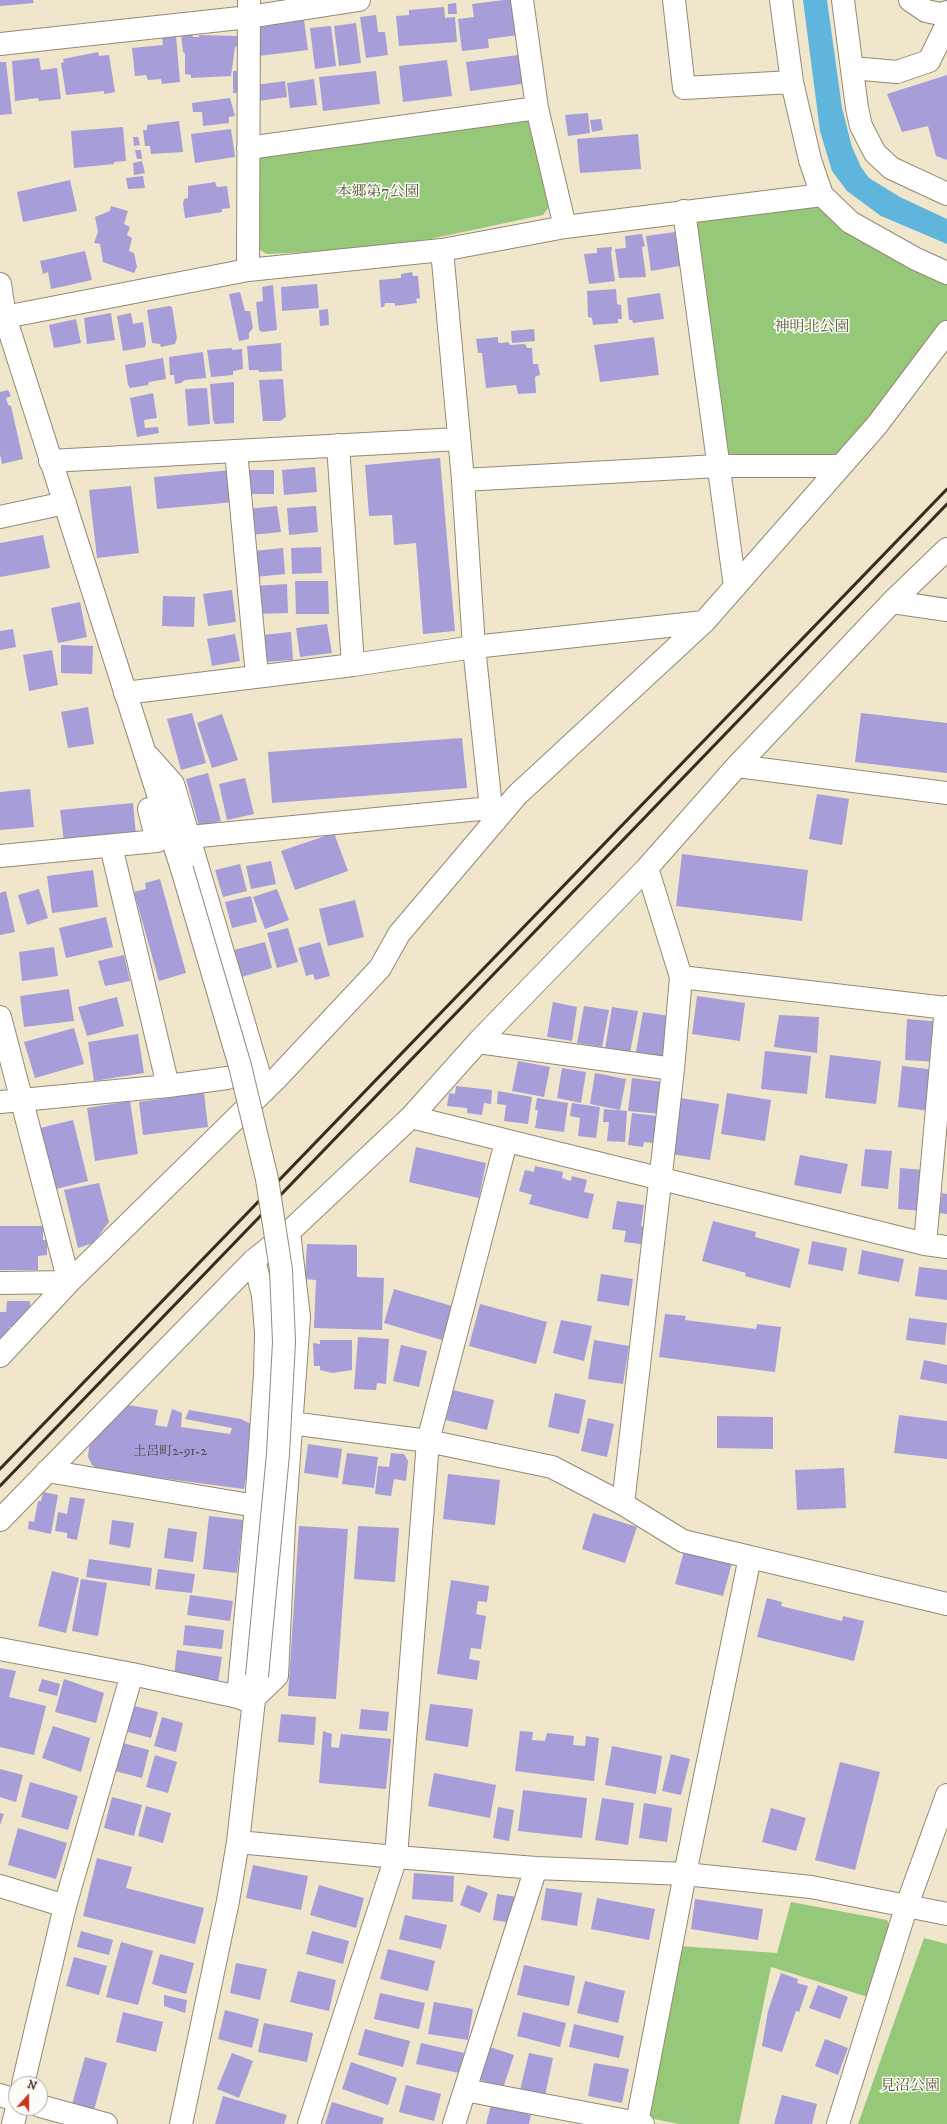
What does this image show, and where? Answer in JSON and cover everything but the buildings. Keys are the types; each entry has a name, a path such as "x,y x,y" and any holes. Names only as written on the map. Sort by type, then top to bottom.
{"street":[{"path":"0,44 249,8 360,0"},
{"path":"522,0 537,108 565,227"},
{"path":"674,0 684,88 792,82"},
{"path":"781,0 792,82 810,160 822,195 850,222 916,259 947,273"},
{"path":"843,0 857,108 862,126 875,153 891,168 947,194"},
{"path":"910,0 926,11 940,14 947,12"},
{"path":"248,270 249,8"},
{"path":"852,68 897,72 929,61 947,24"},
{"path":"248,148 537,108"},
{"path":"2,317 248,270 442,250 565,227 822,195"},
{"path":"684,211 735,587"},
{"path":"442,250 458,439 463,480 474,647 493,814"},
{"path":"0,284 2,317 65,503 182,868 240,1066 267,1179 281,1270 284,1358 278,1454 251,1693 238,1842 228,1901 181,2124"},
{"path":"0,1356 69,1282 264,1091 380,968 399,934 493,814 518,795 704,622 877,425 947,332"},
{"path":"50,461 458,439"},
{"path":"338,445 353,665"},
{"path":"236,451 257,676"},
{"path":"463,480 718,466 841,466"},
{"path":"0,517 65,503"},
{"path":"0,1520 254,1260 289,1232 411,1117 478,1042 647,868 737,766 892,602 947,549"},
{"path":"892,602 947,610"},
{"path":"125,693 353,665 474,647 704,622"},
{"path":"143,750 173,784 264,1091"},
{"path":"0,856 157,841 142,780 143,750"},
{"path":"737,766 947,793"},
{"path":"189,837 493,814"},
{"path":"111,846 168,1086"},
{"path":"623,1504 673,1069 681,977 647,868"},
{"path":"681,977 947,1008 925,1244"},
{"path":"0,1017 69,1282"},
{"path":"478,1042 673,1069"},
{"path":"0,1102 168,1086 227,1078"},
{"path":"411,1117 506,1142 925,1244 947,1247"},
{"path":"309,2124 396,1857 428,1441 506,1142"},
{"path":"0,1649 132,1674 251,1693 277,1676 291,1423 299,1317 289,1232"},
{"path":"251,1693 256,1506 266,1333 262,1296 254,1260"},
{"path":"0,1283 69,1282"},
{"path":"291,1423 428,1441 552,1467 623,1504 683,1541 947,1604"},
{"path":"47,1471 256,1506"},
{"path":"465,2090 640,2124 685,1874 750,1557"},
{"path":"25,2076 65,1906 132,1674"},
{"path":"838,2124 907,1905 947,1795"},
{"path":"238,1842 396,1857 536,1868 685,1874 811,1887 947,1914"},
{"path":"454,2124 536,1868"},
{"path":"0,1886 65,1906"},
{"path":"48,2108 106,2124"}],"green space":[{"name":"本郷第7公園","path":"529,120 551,204 543,215 388,248 267,254 258,249 259,153"},
{"name":"神明北公園","path":"822,195 947,273 947,332 841,466 718,466 684,211"},
{"path":"791,1902 887,1920 892,1932 868,1997 771,1967 739,2124 679,2124 649,2118 679,1946 777,1953"},
{"name":"見沼公園","path":"924,1938 947,1944 947,2124 858,2124"}],"water":[{"path":"803,0 827,0 842,108 852,147 861,167 869,178 900,197 947,219 947,244 881,216 847,191 832,171 820,131"}],"railway":[{"path":"0,1469 947,489"},
{"path":"0,1486 947,504"}]}
